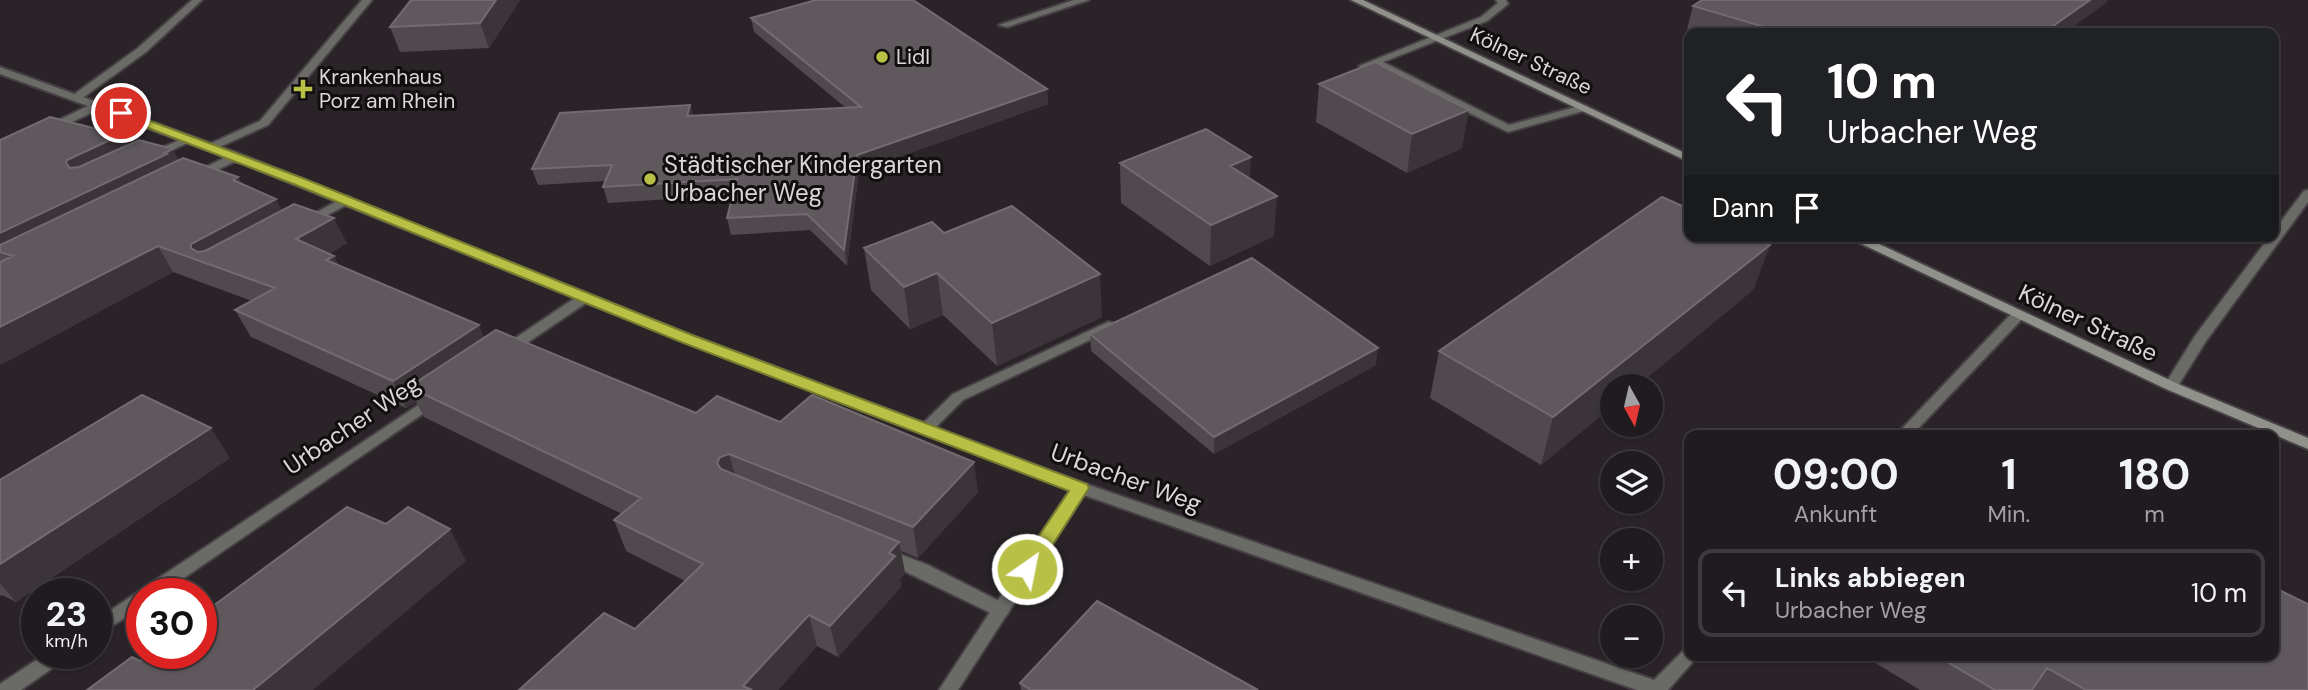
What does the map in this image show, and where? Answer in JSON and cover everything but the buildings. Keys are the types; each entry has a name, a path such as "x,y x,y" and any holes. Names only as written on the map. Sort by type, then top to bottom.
{"main road":[{"name":"Kölner Straße","path":"1356,0 1684,157"},
{"name":"Kölner Straße","path":"1864,242 2171,386 2275,430"},
{"name":"Kölner Straße","path":"2279,432 2308,444"}],"street":[{"path":"76,97 142,50 197,0"},
{"path":"211,147 264,123 367,0"},
{"path":"1004,25 1084,0"},
{"path":"1501,0 1503,4 1499,9 1484,19 1369,64 1508,129 1583,108"},
{"name":"Urbacher Weg","path":"0,70 236,156 584,298 1080,488 1658,690 1684,661"},
{"path":"37,134 99,105"},
{"path":"138,162 188,139"},
{"path":"186,181 236,156"},
{"path":"2279,233 2308,194"},
{"path":"298,226 346,200"},
{"path":"2171,386 2200,339 2272,242"},
{"path":"492,360 584,298"},
{"path":"1908,430 2018,315"},
{"path":"925,429 958,397 1112,324"},
{"name":"Urbacher Weg","path":"171,578 446,391"},
{"path":"948,690 1080,488"},
{"path":"873,549 922,569 1001,610"},
{"path":"6,690 37,669"}],"place":[{"name":"Lidl","path":"882,57"},
{"name":"Krankenhaus Porz am Rhein","path":"303,89"},
{"name":"Städtischer Kindergarten Urbacher Weg","path":"650,179"}],"route":[{"path":"121,113 236,156 686,338 1080,488 1027,569"}]}
